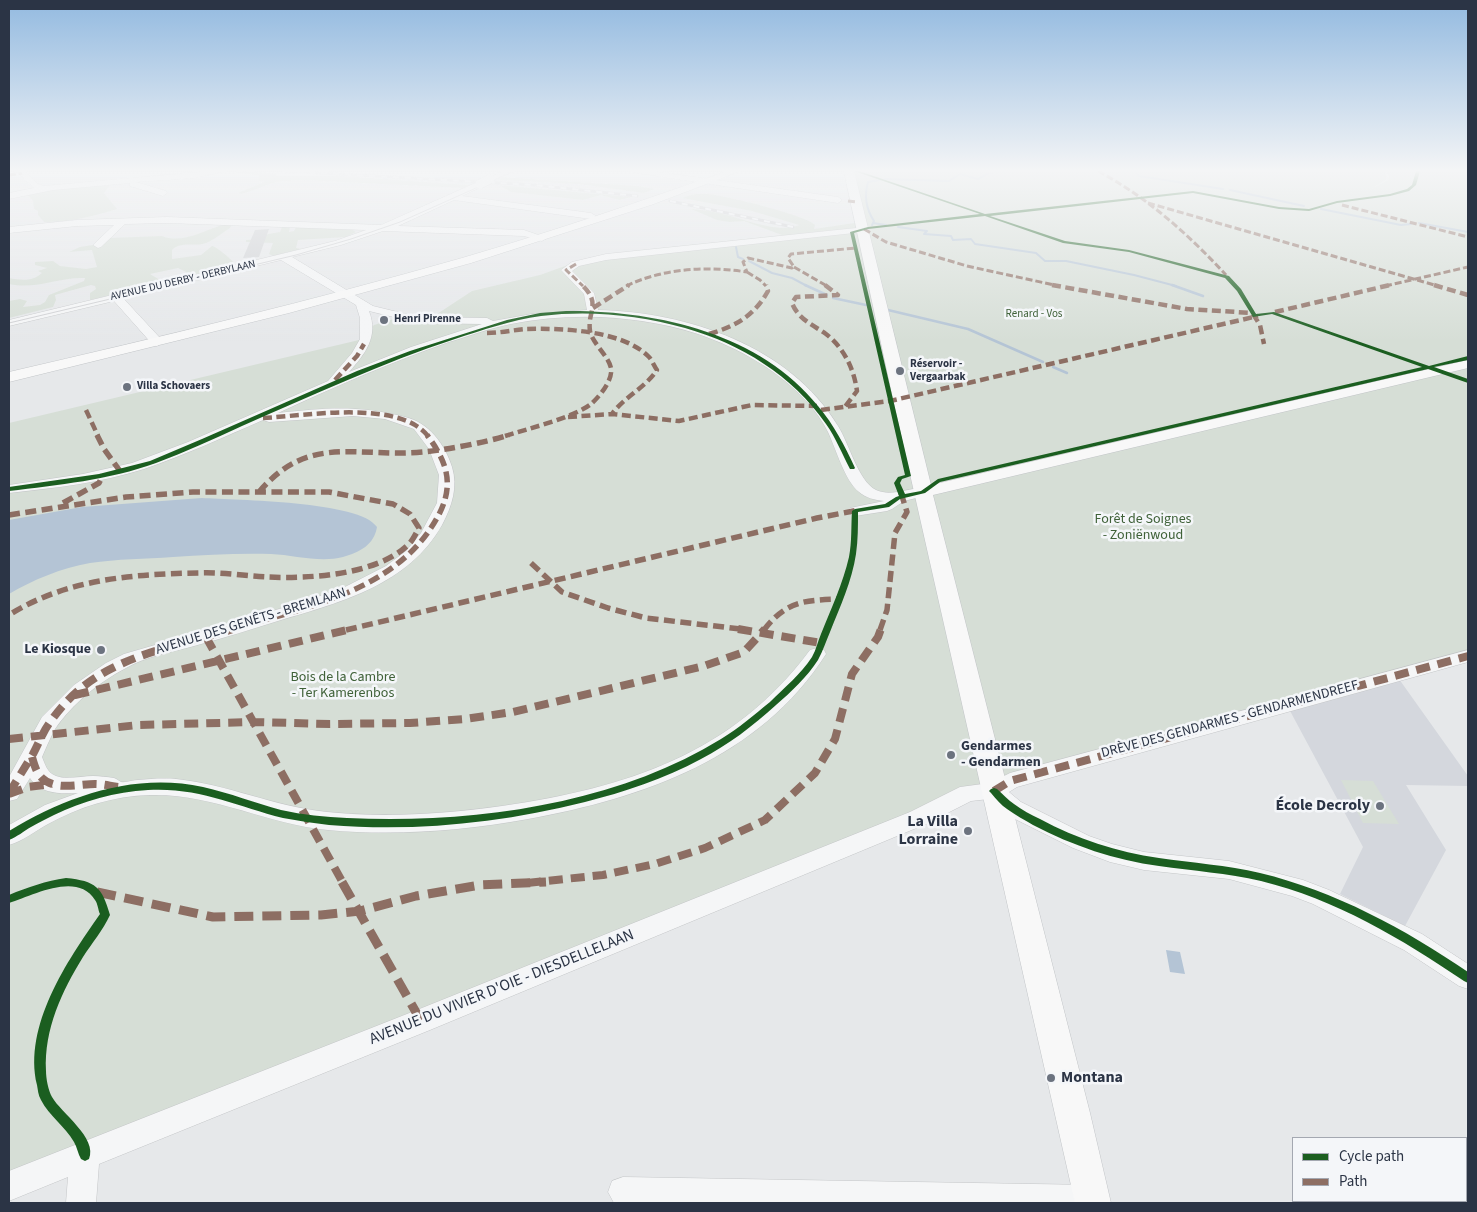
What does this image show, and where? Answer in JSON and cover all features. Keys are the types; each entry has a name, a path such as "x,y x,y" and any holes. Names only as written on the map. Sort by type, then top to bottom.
{"main road":[{"path":"537,236 560,228"},
{"path":"9,377 340,292 569,228"},
{"path":"863,229 923,492 976,788 1071,1104 1092,1202"},
{"path":"9,370 155,339"},
{"path":"923,492 1468,364"}],"street":[{"path":"9,230 40,228"},
{"path":"98,245 116,228"},
{"path":"373,228 537,236"},
{"name":"AVENUE DU DERBY - DERBYLAAN","path":"9,323 284,257 338,243 384,228"},
{"path":"593,313 593,304 588,291 566,270 576,264 631,254 863,229"},
{"path":"284,257 361,305 385,313 418,320 447,322 593,313 634,316 684,326 732,343 760,357 800,387 821,410 832,426 860,486 885,497 898,498"},
{"path":"116,297 155,339"},
{"path":"332,384 357,356 368,336 367,319 361,305"},
{"path":"367,319 385,313"},
{"path":"9,489 103,475 135,467 179,451 399,356 515,319"},
{"name":"AVENUE DES GENÊTS - BREMLAAN","path":"9,793 32,757 41,734 64,705 114,666 134,657 347,594 380,579 401,564 425,539 436,524 445,503 448,483 446,465 438,449 418,425 392,416 357,412 326,412 253,419"},
{"path":"855,510 881,507 898,498 923,492"},
{"path":"9,793 28,787 52,784 71,786 94,784 124,788 176,787 306,819 374,824 485,818 556,805 630,787 692,761 731,737 768,710 798,679 818,654"},
{"name":"DRÈVE DES GENDARMES - GENDARMENDREEF","path":"976,788 1010,781 1468,656"},
{"path":"32,757 37,774 52,784"},
{"path":"9,836 24,826 64,806 124,788"},
{"path":"976,788 1081,842 1110,853 1144,860 1229,870 1295,887 1321,896 1414,942 1468,978"},
{"name":"AVENUE DU VIVIER D'OIE - DIESDELLELAAN","path":"9,1186 421,1022 918,818 976,788"},
{"path":"81,1203 85,1155"},
{"path":"623,1192 1092,1202"}],"shaded area":[{"name":"École Decroly","path":"1399,679 1468,776 1468,786 1406,785 1446,850 1405,926 1340,894 1363,847 1289,709"}],"green space":[{"path":"215,228 230,228 206,243 176,247 172,250 172,259 201,255 212,246 222,252 236,265 192,275 178,268 150,274 160,280 159,283 90,300 90,293 96,289 95,286 91,285 55,295 56,300 53,307 9,318 9,301 20,299 27,301 23,307 40,305 45,302 49,295 84,281 85,278 75,278 29,285 9,284 9,278 22,280 34,278 42,273 38,271 47,268 35,265 35,262 53,261 60,266 86,269 97,267 92,250 69,252 80,247 99,244 108,238 162,236 185,238"},
{"path":"282,228 290,228 289,232 294,231 296,228 311,228 351,229 356,232 346,237 298,240 296,248 301,249 273,256 269,254 273,243 246,242 246,240 261,239 263,235 280,232"},
{"name":"Bois de la Cambre - Ter Kamerenbos","path":"762,228 1468,228 1468,653 1006,779 9,1179 9,423 359,340 374,325 406,315 434,316 472,291 540,275 579,261 615,253 782,235"},
{"path":"1341,780 1373,781 1399,824 1363,823"}],"water":[{"path":"202,498 268,501 323,507 366,518 377,527 373,539 365,547 349,555 334,559 247,554 100,562 58,571 9,594 9,520 82,507"},
{"path":"1166,950 1180,952 1185,974 1170,972"}],"building":[{"path":"269,229 259,257 243,258 255,230"}],"waterway":[{"path":"902,228 927,231 924,234 951,236 953,240 971,239 975,244 1036,253 1045,261 1066,261 1176,286"},
{"path":"1444,228 1468,232"},
{"path":"736,247 738,257 743,259"},
{"path":"749,261 772,273 792,278 806,285"},
{"path":"806,285 827,295"},
{"path":"1172,285 1203,296"},
{"path":"833,298 866,305"},
{"path":"888,310 968,329 1043,362"},
{"path":"1053,367 1067,373"}],"tram line":[{"path":"9,323 296,255 384,228"}],"marked path":[{"path":"1178,228 1226,275"},
{"path":"1233,228 1468,295"},
{"path":"1431,228 1468,237"},
{"path":"864,229 886,242 967,266 1034,282 1187,309 1253,313"},
{"path":"593,308 624,287 657,275 702,269 747,272 743,262 748,258 792,268 794,267 788,258 791,254 856,248"},
{"path":"259,492 271,478 285,467 317,453 423,452 502,437 561,418 591,404 605,387 610,378 611,369 590,332 593,308 591,296 566,270 576,264"},
{"path":"794,267 818,280 838,295 796,297 792,303 794,309 801,317 837,345 851,367 857,391 844,408"},
{"path":"1275,312 1468,267"},
{"path":"709,334 729,328 744,320 757,309 762,301 768,291 767,288 760,280 747,272"},
{"path":"1253,314 1260,325 1264,344"},
{"path":"821,410 890,401 1258,316"},
{"path":"487,333 529,329 561,330 601,335 637,347 649,357 657,370 647,383 621,403 612,414"},
{"path":"335,380 357,356 364,344"},
{"path":"568,417 612,414 679,421 752,405 817,406"},
{"path":"86,410 104,449 120,471"},
{"path":"9,793 57,712 80,690 114,666 142,655 278,616 350,591 373,581 394,568 413,552 429,533 445,502 448,476 444,460 427,434 420,427 408,421 384,415 334,413 263,418"},
{"path":"63,503 99,483 103,475"},
{"path":"9,515 126,497 193,492 329,492 393,504 410,514 419,528 409,543 394,555 374,564 329,575 307,577 268,577 218,573 143,575 71,587 28,603 9,615"},
{"path":"97,892 213,917 321,915 360,911 416,896 480,885 540,883 603,875 655,864 705,848 765,820 815,773 835,739 852,674 878,637 887,610 895,533 907,512 901,493"},
{"path":"75,695 817,518 859,510"},
{"path":"531,563 562,592 608,608 646,618 762,632 821,643"},
{"path":"9,739 138,725 255,722 330,724 410,723 465,719 513,712 704,666 744,652 757,640 772,620 789,606 815,600 840,599"},
{"path":"206,637 233,682 307,820 421,1021"},
{"path":"994,791 1010,781 1468,656"},
{"path":"32,757 41,778 56,785 98,784 118,787"},
{"path":"9,794 28,787 52,784"}],"cycle path":[{"path":"872,228 852,232 908,476 900,478 897,483 903,497"},
{"path":"1022,228 1064,242 1129,251 1227,277 1239,290 1255,316 1272,313 1468,381"},
{"path":"9,489 99,476 152,462 359,373 412,352 490,326 540,315 592,312 644,317 694,329 741,348 762,359 799,388 815,406 830,425 852,468"},
{"path":"9,836 53,811 100,794 124,789 174,787 199,790 304,818 326,821 410,824 492,817 533,810 567,803 634,784 666,772 727,740 755,720 806,671 818,653 847,576 853,551 855,511 887,506 898,498 923,492 938,481 1468,358"},
{"path":"994,791 1011,807 1029,818 1060,834 1094,847 1144,860 1261,877 1316,895 1369,918 1395,932 1468,978"},
{"path":"9,899 51,884 80,883 92,889 100,899 105,915 78,954 65,977 45,1025 40,1049 40,1073 45,1096 54,1110 79,1137 85,1155"}],"place":[{"name":"Henri Pirenne","path":"384,320"},
{"name":"Réservoir - Vergaarbak","path":"900,371"},
{"name":"Villa Schovaers","path":"127,387"},
{"name":"Le Kiosque","path":"101,650"},
{"name":"Gendarmes - Gendarmen","path":"951,755"},
{"name":"École Decroly","path":"1380,806"},
{"name":"La Villa Lorraine","path":"968,831"},
{"name":"Montana","path":"1051,1078"}],"park label":[{"name":"Renard - Vos","path":"1034,315"},
{"name":"Forêt de Soignes - Zoniënwoud","path":"1143,528"}]}
